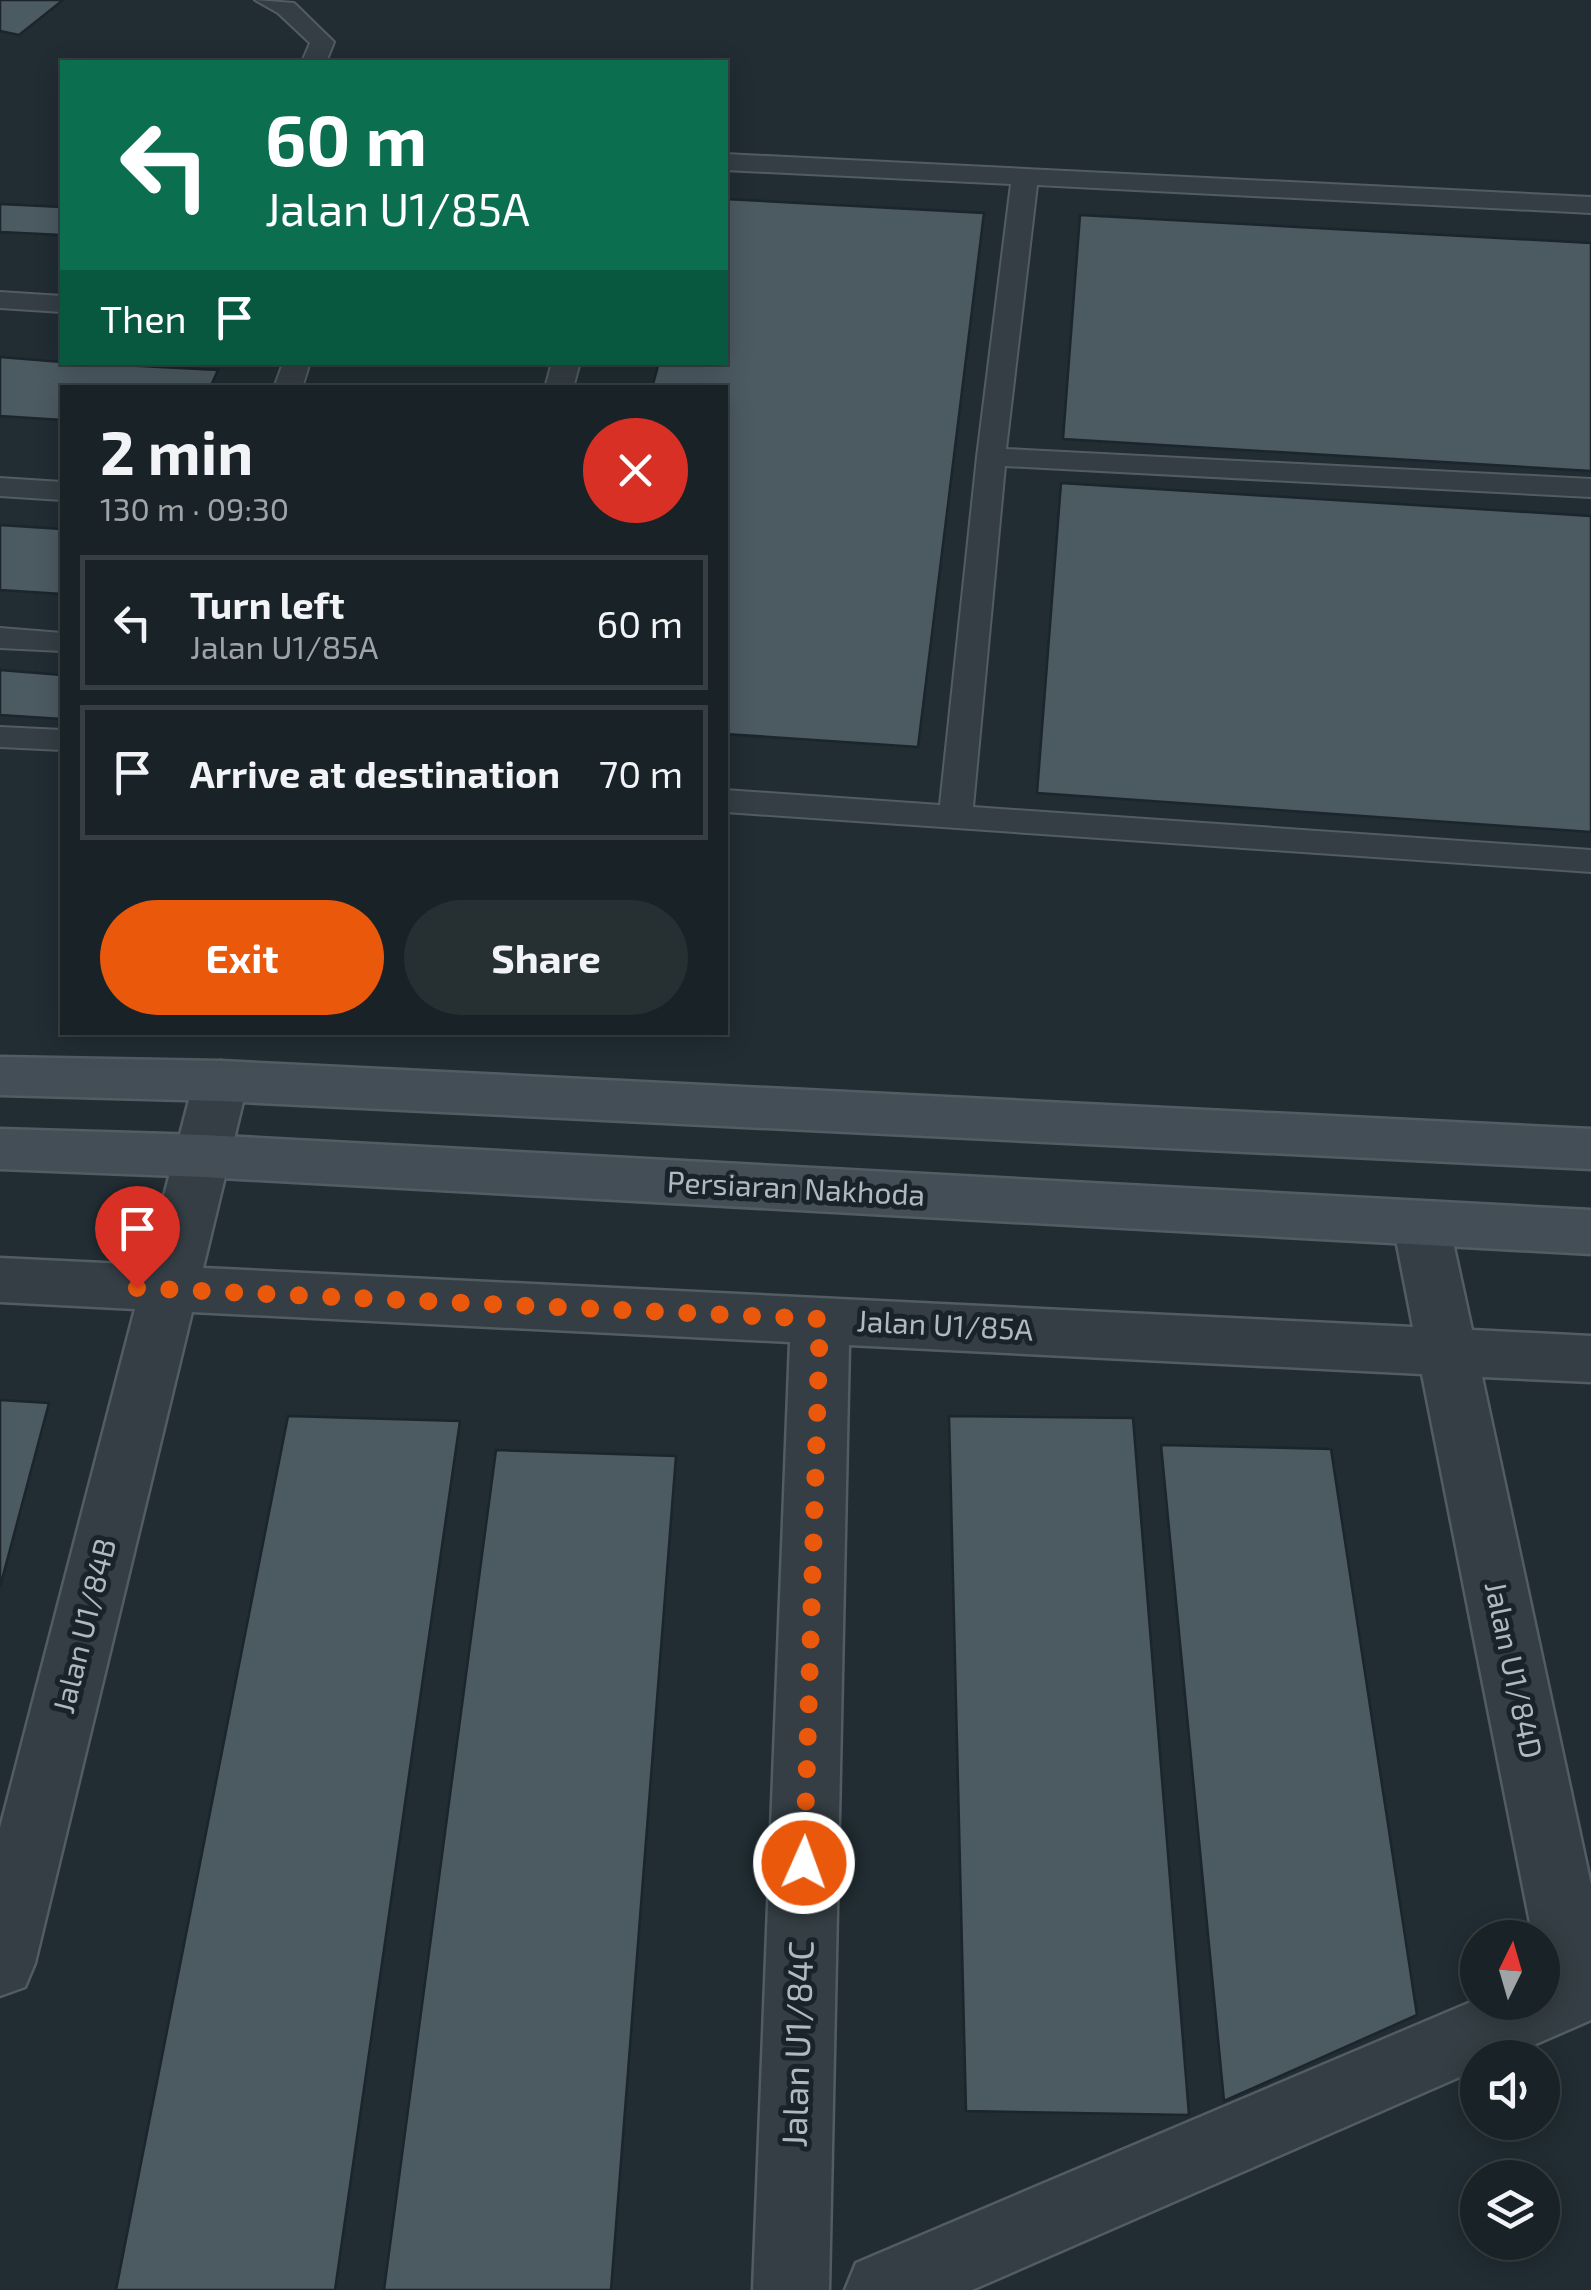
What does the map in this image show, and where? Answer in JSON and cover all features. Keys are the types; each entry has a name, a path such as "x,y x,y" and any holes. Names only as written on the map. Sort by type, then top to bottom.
{"street":[{"path":"0,1076 221,1080 1591,1149"},
{"name":"Jalan U1/84B","path":"0,1962 221,1080"},
{"name":"Persiaran Nakhoda","path":"0,1149 203,1156 1591,1232"},
{"name":"Jalan U1/84D","path":"1420,1224 1585,1987"},
{"name":"Jalan U1/85A","path":"0,1280 1591,1359"},
{"name":"Jalan U1/84C","path":"791,2290 820,1319"},
{"path":"883,2290 1585,1987"}],"lane":[{"path":"267,0 286,8 322,42 315,60"},
{"path":"728,162 1591,205"},
{"path":"956,816 1025,176"},
{"path":"0,300 60,304"},
{"path":"992,456 1591,488"},
{"path":"0,487 60,491"},
{"path":"0,638 60,642"},
{"path":"0,737 60,740"},
{"path":"728,800 1591,860"}],"building":[{"path":"0,0 63,0 19,35 0,31"},
{"path":"728,199 984,213 918,747 728,734 728,385 653,385 658,365 728,365"},
{"path":"0,204 60,207 60,235 0,232"},
{"path":"1080,215 1591,243 1591,471 1063,439"},
{"path":"0,357 60,362 60,365 218,370 211,385 60,385 60,420 0,416"},
{"path":"1061,483 1591,516 1591,832 1037,793"},
{"path":"0,525 60,529 60,594 0,590"},
{"path":"0,670 60,675 60,719 0,715"},
{"path":"0,1400 49,1403 0,1587"},
{"path":"288,1416 460,1421 335,2290 116,2290"},
{"path":"949,1416 1133,1418 1189,2115 966,2111"},
{"path":"1161,1445 1331,1449 1417,2015 1224,2101"},
{"path":"496,1450 676,1456 611,2290 384,2290"}],"route":[{"path":"137,1288 820,1319 804,1863"}]}
